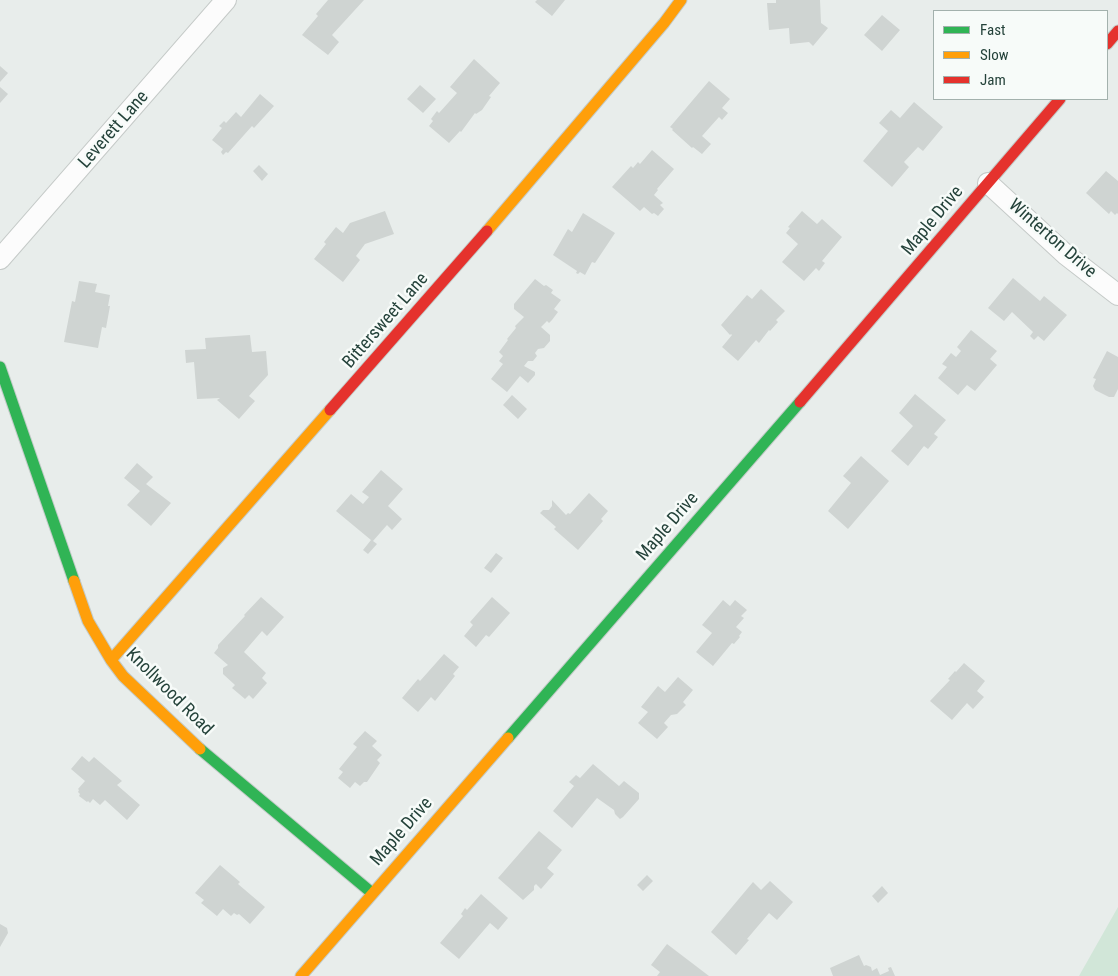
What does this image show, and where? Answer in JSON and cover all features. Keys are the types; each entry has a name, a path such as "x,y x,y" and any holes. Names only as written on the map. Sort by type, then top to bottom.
{"street":[{"name":"Leverett Lane","path":"0,258 226,0"},
{"name":"Bittersweet Lane","path":"111,660 450,274 664,23 681,0"},
{"path":"1108,43 1118,31"},
{"name":"Maple Drive","path":"300,976 875,316 1059,100"},
{"name":"Winterton Drive","path":"988,183 1065,254 1118,295"},
{"name":"Knollwood Road","path":"0,367 88,621 111,660 123,676 194,744 372,893"}],"green space":[{"path":"1118,907 1118,976 1079,976"}],"building":[{"path":"328,0 364,0 332,35 339,42 328,55 302,35 318,16 316,14"},
{"path":"537,0 565,0 552,16 535,2"},
{"path":"776,0 820,0 821,23 828,28 813,46 809,42 790,44 789,28 769,30 767,3 776,3"},
{"path":"882,15 900,30 882,51 864,35"},
{"path":"474,59 500,83 489,96 491,97 482,110 475,113 461,132 449,143 429,126 433,121 431,119 457,93 450,87"},
{"path":"0,66 8,73 0,82"},
{"path":"709,81 730,99 722,108 728,113 722,120 719,117 702,136 711,144 702,154 692,148 670,127"},
{"path":"420,85 436,99 423,113 407,99"},
{"path":"0,87 8,94 0,103"},
{"path":"260,94 274,106 254,128 252,126 228,153 226,152 223,155 221,152 223,149 212,140 222,128 219,126 224,121 226,123 236,112 241,117"},
{"path":"914,102 943,127 923,151 918,147 904,162 909,167 892,187 863,161 888,131 879,123 891,110 900,118"},
{"path":"652,150 674,169 654,195 663,203 660,205 664,209 658,216 654,213 652,214 644,207 640,211 612,187 631,166 633,168 638,162 640,164"},
{"path":"259,165 268,174 262,181 253,171"},
{"path":"1106,171 1118,181 1118,214 1115,215 1111,211 1109,214 1086,193"},
{"path":"385,211 394,234 365,244 356,256 360,260 343,282 314,259 336,227 343,233 350,223"},
{"path":"802,211 817,224 822,219 842,237 822,261 825,263 819,271 816,268 804,281 782,262 798,244 786,233 790,228 788,227"},
{"path":"583,213 615,233 595,263 592,262 585,275 580,272 576,273 577,271 553,255 568,229 572,232"},
{"path":"1013,278 1040,301 1044,296 1067,315 1044,341 1038,336 1034,340 1030,336 1033,332 1012,312 1004,321 988,308"},
{"path":"535,279 553,290 551,293 561,300 554,309 558,312 549,323 547,321 541,327 550,335 550,341 544,348 538,349 535,353 537,356 533,361 528,361 524,366 535,372 535,375 528,383 520,376 507,392 491,379 503,364 499,361 503,356 499,352 516,328 515,326 524,317 514,309 514,304"},
{"path":"79,281 97,284 95,292 110,295 106,328 102,327 98,348 64,342 72,301 75,302"},
{"path":"761,289 785,311 776,320 778,322 759,343 756,340 738,361 722,347 732,335 721,325 747,295 752,299"},
{"path":"971,330 997,351 990,359 997,365 975,391 967,385 958,395 938,378 947,367 942,364 951,353 956,357 961,351 957,347"},
{"path":"250,335 252,352 266,351 268,375 249,396 255,401 239,419 217,400 220,398 197,399 194,362 186,363 185,350 206,349 205,338"},
{"path":"1107,351 1118,357 1118,389 1114,397 1109,397 1095,390 1093,386 1096,379 1093,378"},
{"path":"915,394 946,420 934,434 938,437 928,449 924,446 908,466 891,451 913,426 899,413"},
{"path":"512,395 527,409 518,419 503,405"},
{"path":"861,456 889,481 848,529 828,511 851,483 843,476"},
{"path":"137,463 153,477 146,484 171,503 151,526 127,505 140,491 124,478"},
{"path":"381,470 403,489 388,506 402,519 392,530 387,525 373,541 377,544 368,554 363,550 371,540 336,511 351,494 363,504 369,497 362,492"},
{"path":"589,493 608,511 601,519 603,521 578,550 554,529 556,527 540,513 543,510 549,510 552,506 552,500 566,515 570,514"},
{"path":"496,553 503,558 491,573 484,568"},
{"path":"261,597 284,617 267,636 262,631 244,652 266,673 262,678 267,683 253,699 249,695 245,699 232,688 235,685 223,674 223,668 228,665 214,653 218,645"},
{"path":"492,597 510,613 489,637 486,635 476,647 464,636 473,625 470,622"},
{"path":"723,600 730,606 735,600 747,610 741,616 744,618 736,627 742,632 740,637 734,644 732,643 713,666 696,652 712,633 702,625"},
{"path":"444,654 459,667 453,674 455,676 435,701 431,697 418,712 402,698 418,679 420,681"},
{"path":"964,663 985,681 977,691 984,697 973,709 967,703 952,720 930,701"},
{"path":"678,677 693,690 683,702 686,705 677,714 671,715 664,723 668,727 657,739 638,723 648,712 641,707 658,686 665,692"},
{"path":"365,731 377,741 372,746 382,755 377,760 380,763 367,782 360,786 355,782 350,788 338,778 343,772 339,769 357,747 353,744"},
{"path":"82,756 89,762 94,757 122,781 117,785 140,805 127,820 105,800 100,805 93,799 90,803 79,796 78,789 85,781 71,769"},
{"path":"593,764 619,786 624,781 639,793 639,799 620,819 614,810 597,798 572,828 553,811 574,786 569,782 576,775 580,778"},
{"path":"539,831 562,850 547,868 554,874 541,889 536,884 534,890 523,900 498,878"},
{"path":"220,865 240,882 238,884 265,907 250,924 239,914 234,913 231,916 223,909 217,916 201,903 204,900 195,893"},
{"path":"647,875 653,881 643,891 637,885"},
{"path":"770,881 793,902 777,920 769,913 736,955 711,932 753,882 761,890"},
{"path":"882,886 888,893 878,903 872,896"},
{"path":"481,894 508,918 498,930 490,923 459,959 440,943 463,916 461,914 465,908 467,910"},
{"path":"0,924 7,928 8,933 0,947"},
{"path":"667,944 709,976 657,976 660,972 651,965"},
{"path":"859,955 864,966 871,967 872,971 877,968 880,975 889,971 888,968 891,967 895,976 833,976 830,968"}],"traffic: fast":[{"path":"0,367 74,581"},
{"path":"508,738 800,402"},
{"path":"200,749 372,893"}],"traffic: slow":[{"path":"487,231 664,23 681,0"},
{"path":"111,660 330,410"},
{"path":"74,581 88,621 111,660 123,676 200,749"},
{"path":"301,976 508,738"}],"traffic: jam":[{"path":"1108,43 1118,31"},
{"path":"800,402 1059,100"},
{"path":"330,410 487,231"}]}
